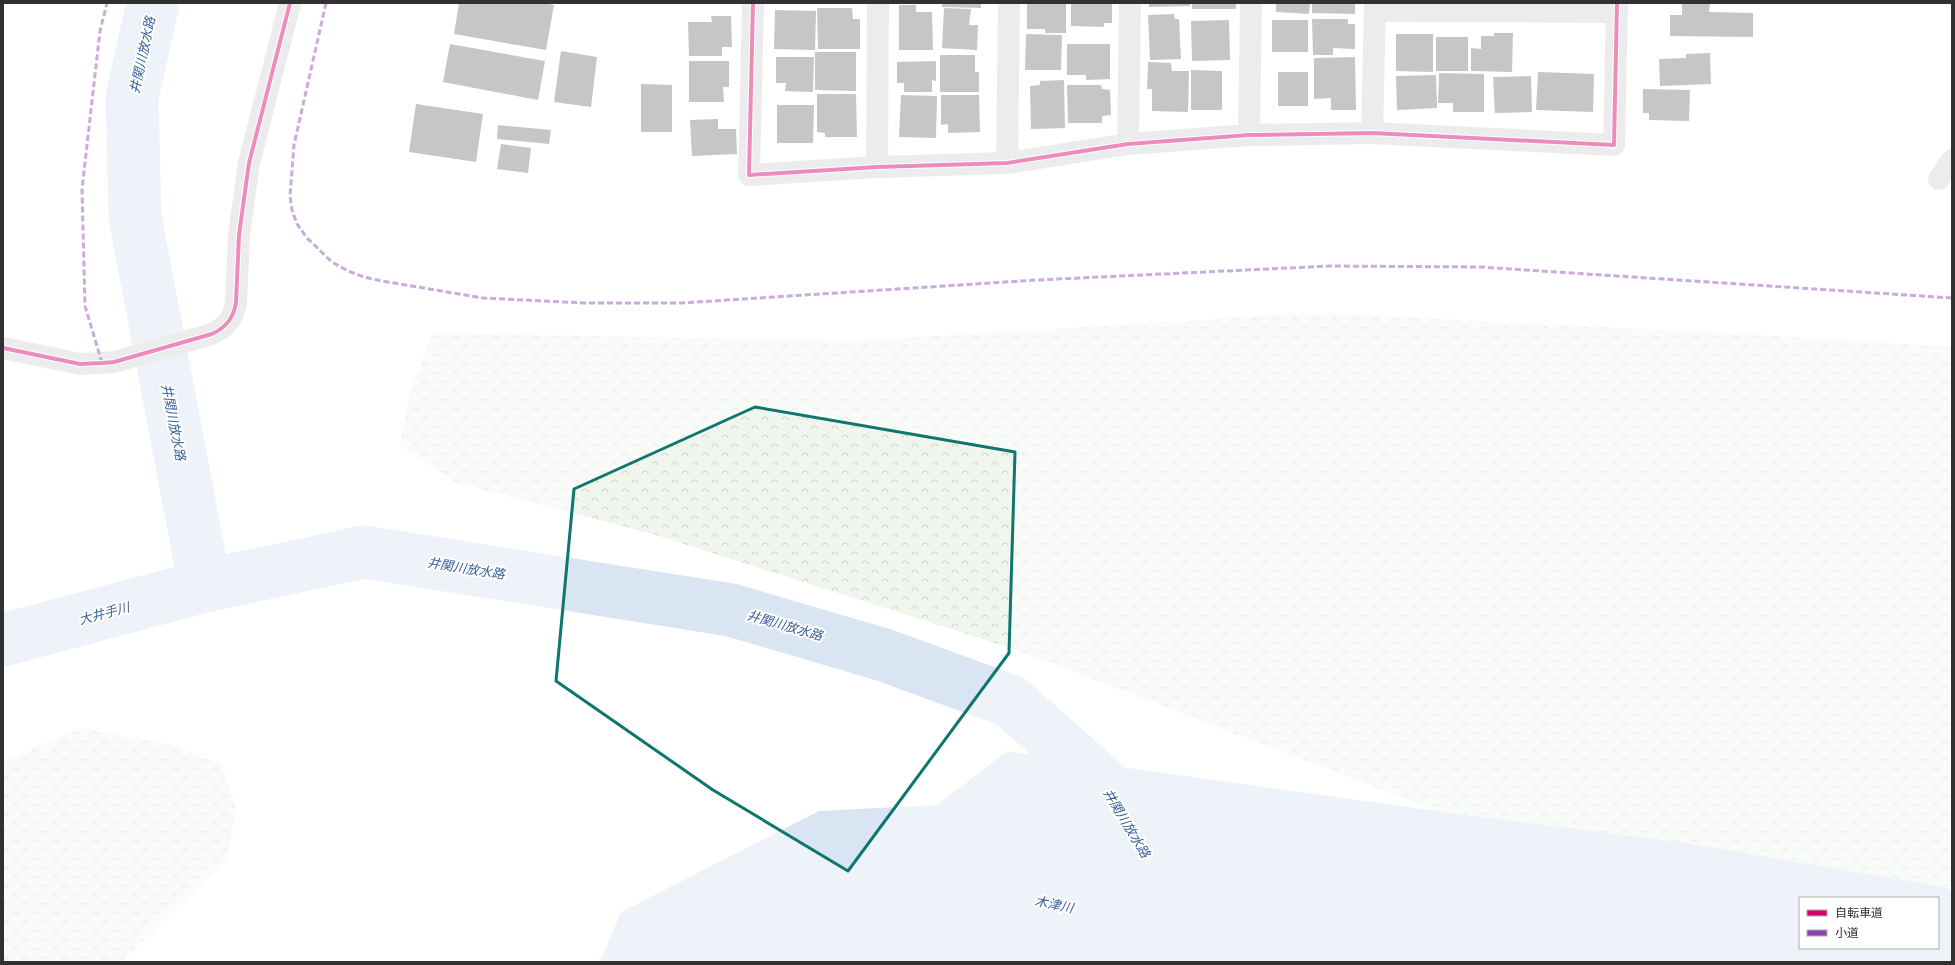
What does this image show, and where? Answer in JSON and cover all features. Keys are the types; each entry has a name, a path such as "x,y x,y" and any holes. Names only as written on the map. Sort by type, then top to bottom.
{"street":[{"path":"3,348 80,364 114,362 212,334 229,322 234,313 239,234 248,163 290,3"},
{"path":"753,3 749,175 877,167 1007,163 1128,144 1249,135 1372,134 1614,145 1617,7 1375,7 1372,134"},
{"path":"877,167 878,3"},
{"path":"1007,163 1009,3"},
{"path":"1128,144 1130,3"},
{"path":"1249,135 1251,3"},
{"path":"1939,179 1952,160"}],"highlighted area":[{"path":"755,407 1015,452 1009,653 848,871 713,790 556,681 574,489"}],"green space":[{"path":"1316,313 1744,334 1952,347 1952,886 1945,887 1679,842 1437,811 1014,649 649,533 457,483 400,446 409,395 433,333 855,341"},
{"path":"81,728 178,746 222,765 236,809 227,859 121,962 3,962 3,762"}],"water":[{"name":"木津川","path":"1007,751 1437,811 1679,842 1945,887 1952,891 1952,962 600,962 621,912 819,811 937,805"}],"building":[{"path":"459,3 544,3 554,5 546,50 454,34"},
{"path":"942,3 981,3 981,8 942,7"},
{"path":"1027,3 1066,3 1066,33 1045,33 1045,29 1027,29"},
{"path":"1071,3 1112,3 1112,23 1104,23 1104,27 1071,26"},
{"path":"1149,3 1190,3 1190,6 1149,7"},
{"path":"1192,3 1236,3 1236,9 1192,9"},
{"path":"1276,3 1310,3 1309,14 1276,12"},
{"path":"1312,3 1355,3 1355,14 1312,13"},
{"path":"1682,3 1710,3 1709,12 1753,13 1753,37 1670,36 1670,15 1682,15"},
{"path":"899,5 916,5 916,12 932,12 933,50 899,50"},
{"path":"817,8 852,8 853,19 860,19 860,49 818,49"},
{"path":"944,8 971,9 969,25 978,25 977,50 942,48"},
{"path":"775,10 816,11 815,50 774,49"},
{"path":"1174,14 1175,19 1179,19 1181,59 1150,60 1148,15"},
{"path":"711,16 731,16 732,47 722,47 722,56 689,56 688,22 712,22"},
{"path":"1312,19 1348,19 1348,24 1355,24 1355,49 1333,48 1333,55 1313,55"},
{"path":"1229,20 1230,60 1192,61 1191,21"},
{"path":"1272,20 1308,20 1308,52 1272,52"},
{"path":"1494,33 1513,33 1512,72 1471,71 1471,48 1481,49 1481,36 1494,36"},
{"path":"1026,34 1062,35 1061,70 1025,70"},
{"path":"1396,34 1433,34 1433,72 1396,71"},
{"path":"1436,37 1468,37 1468,71 1436,71"},
{"path":"450,44 545,61 538,100 443,82"},
{"path":"1067,44 1110,44 1110,79 1086,80 1086,75 1067,75"},
{"path":"561,51 597,57 591,107 554,102"},
{"path":"815,52 856,52 856,91 815,90"},
{"path":"1710,53 1711,84 1660,86 1659,59 1686,58 1686,54"},
{"path":"940,55 975,55 975,72 979,72 979,92 940,92"},
{"path":"776,57 814,57 813,92 785,91 786,83 776,83"},
{"path":"1355,57 1356,110 1331,110 1331,98 1314,99 1314,58"},
{"path":"689,61 729,61 729,87 723,87 724,102 689,102"},
{"path":"936,61 936,81 932,80 932,92 904,92 904,83 897,83 897,62"},
{"path":"1148,62 1171,63 1172,71 1189,71 1188,112 1152,111 1152,89 1147,89"},
{"path":"1191,70 1222,71 1222,110 1191,110"},
{"path":"1278,72 1308,72 1308,106 1278,106"},
{"path":"1538,72 1594,74 1593,112 1536,110"},
{"path":"1439,73 1484,74 1484,112 1453,112 1453,103 1438,103"},
{"path":"1436,75 1437,108 1397,110 1396,76"},
{"path":"1531,76 1532,112 1495,113 1493,77"},
{"path":"1064,80 1065,128 1031,129 1030,86 1040,85 1040,81"},
{"path":"641,84 672,85 672,132 641,132"},
{"path":"1067,85 1101,85 1102,89 1110,90 1111,115 1102,116 1102,123 1068,123"},
{"path":"1643,89 1690,90 1689,121 1649,120 1649,113 1643,113"},
{"path":"817,94 856,94 857,137 825,137 825,133 817,132"},
{"path":"901,95 937,96 936,138 899,137"},
{"path":"941,95 979,95 980,132 948,133 948,124 941,125"},
{"path":"416,104 483,114 476,162 409,152"},
{"path":"777,105 814,105 813,143 777,143"},
{"path":"718,119 718,129 736,129 737,154 692,156 690,120"},
{"path":"498,125 551,130 549,144 497,139"},
{"path":"501,144 531,148 528,173 497,169"}],"waterway":[{"name":"井関川放水路","path":"153,3 132,97 135,217 205,586 364,552 731,610 884,655 1010,701 1103,783 1124,818"},
{"name":"大井手川","path":"3,640 205,586"}],"marked path":[{"path":"102,363 85,306 82,189 100,31 107,3"},
{"path":"326,3 294,145 290,196 292,210 297,224 307,238 332,262 348,271 364,277 382,281 483,298 585,303 681,303 1037,280 1330,266 1480,267 1952,298"}],"cycle path":[{"path":"3,348 80,364 114,362 212,334 228,322 233,314 236,303 239,235 249,163 290,3"},
{"path":"753,3 749,175 877,167 1007,163 1128,144 1249,135 1372,133 1614,145 1617,3"}]}
